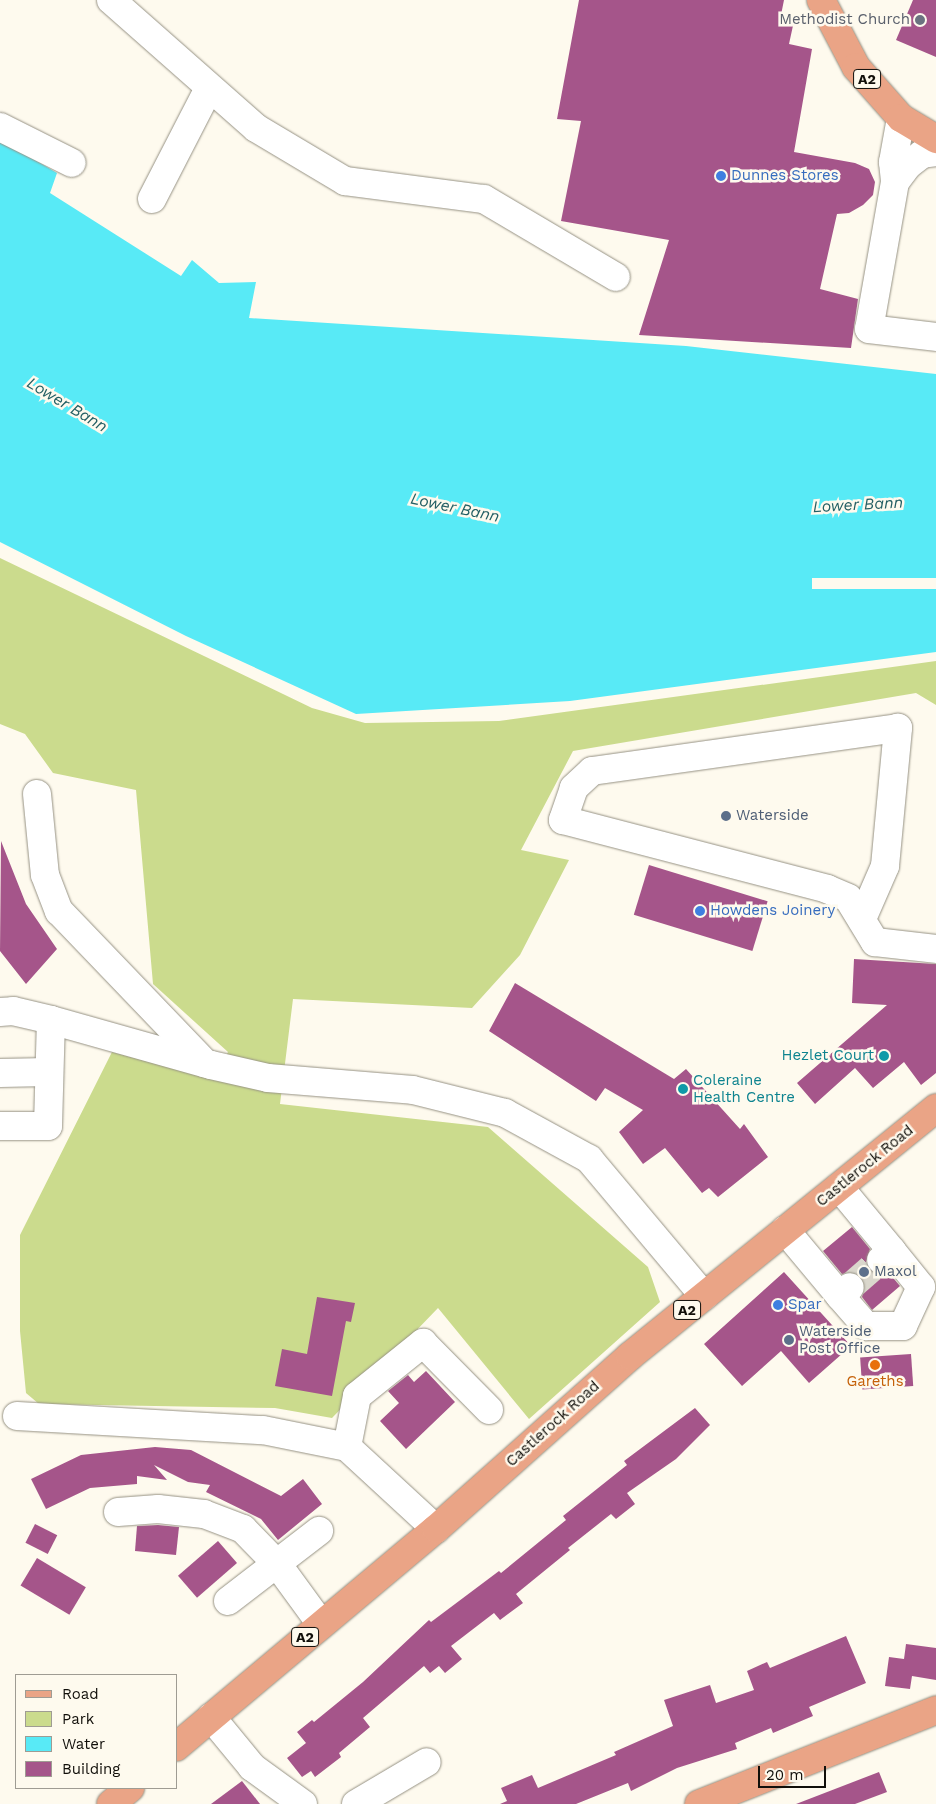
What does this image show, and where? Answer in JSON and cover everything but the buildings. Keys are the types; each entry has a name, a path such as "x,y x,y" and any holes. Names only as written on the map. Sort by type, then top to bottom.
{"main road":[{"name":"A2","path":"821,0 856,67 901,118 936,139"},
{"name":"Castlerock Road","path":"178,1745 436,1529 630,1356 936,1108"},
{"path":"699,1804 936,1710"},
{"path":"111,1804 129,1789"}],"street":[{"path":"111,0 256,128 345,181 484,199 616,277"},
{"path":"152,199 209,88"},
{"path":"901,118 893,162 895,182 869,329 936,337"},
{"path":"0,127 72,163"},
{"path":"895,182 908,165 922,154 936,152"},
{"path":"862,919 885,866 898,728 592,771 574,788 563,820 827,889 848,898 875,942 936,949"},
{"path":"37,794 45,875 59,911 206,1064"},
{"path":"0,1012 13,1011 51,1020 206,1064 268,1078 413,1090 505,1112 589,1158 704,1296"},
{"path":"0,1126 48,1126 48,1072 51,1020"},
{"path":"0,1073 48,1072"},
{"path":"785,1230 845,1292 866,1326 903,1326 921,1287 886,1255 838,1187"},
{"path":"347,1447 357,1396 423,1343 488,1410"},
{"path":"17,1416 263,1430 347,1447 436,1529"},
{"path":"118,1512 158,1508 204,1514 243,1529 278,1565 321,1624"},
{"path":"228,1601 278,1565 319,1531"},
{"path":"211,1718 252,1767 303,1804"},
{"path":"356,1804 427,1762"}],"green space":[{"path":"0,558 312,708 365,723 499,721 936,661 936,705 916,693 573,751 521,850 569,860 520,955 472,1008 293,999 280,1104 488,1127 648,1267 660,1302 529,1419 438,1308 332,1418 275,1408 39,1404 26,1393 20,1331 20,1235 112,1052 214,1079 228,1052 153,984 136,790 53,773 25,734 0,724"}],"water":[{"name":"Lower Bann","path":"0,139 57,173 50,193 181,276 192,260 219,283 256,282 249,318 686,346 936,374 936,652 570,701 356,714 186,636 0,542"}],"pier":[{"path":"812,578 936,578 936,589 812,589"}],"tunnel":[{"path":"850,1287 881,1260"}],"place":[{"name":"Methodist Church","path":"920,20"},
{"name":"Dunnes Stores","path":"721,176"},
{"name":"Waterside","path":"726,816"},
{"name":"Howdens Joinery","path":"700,911"},
{"name":"Hezlet Court","path":"884,1056"},
{"name":"Coleraine Health Centre","path":"683,1089"},
{"name":"Maxol","path":"864,1272"},
{"name":"Spar","path":"778,1305"},
{"name":"Waterside Post Office","path":"789,1340"},
{"name":"Gareths","path":"875,1365"}]}
